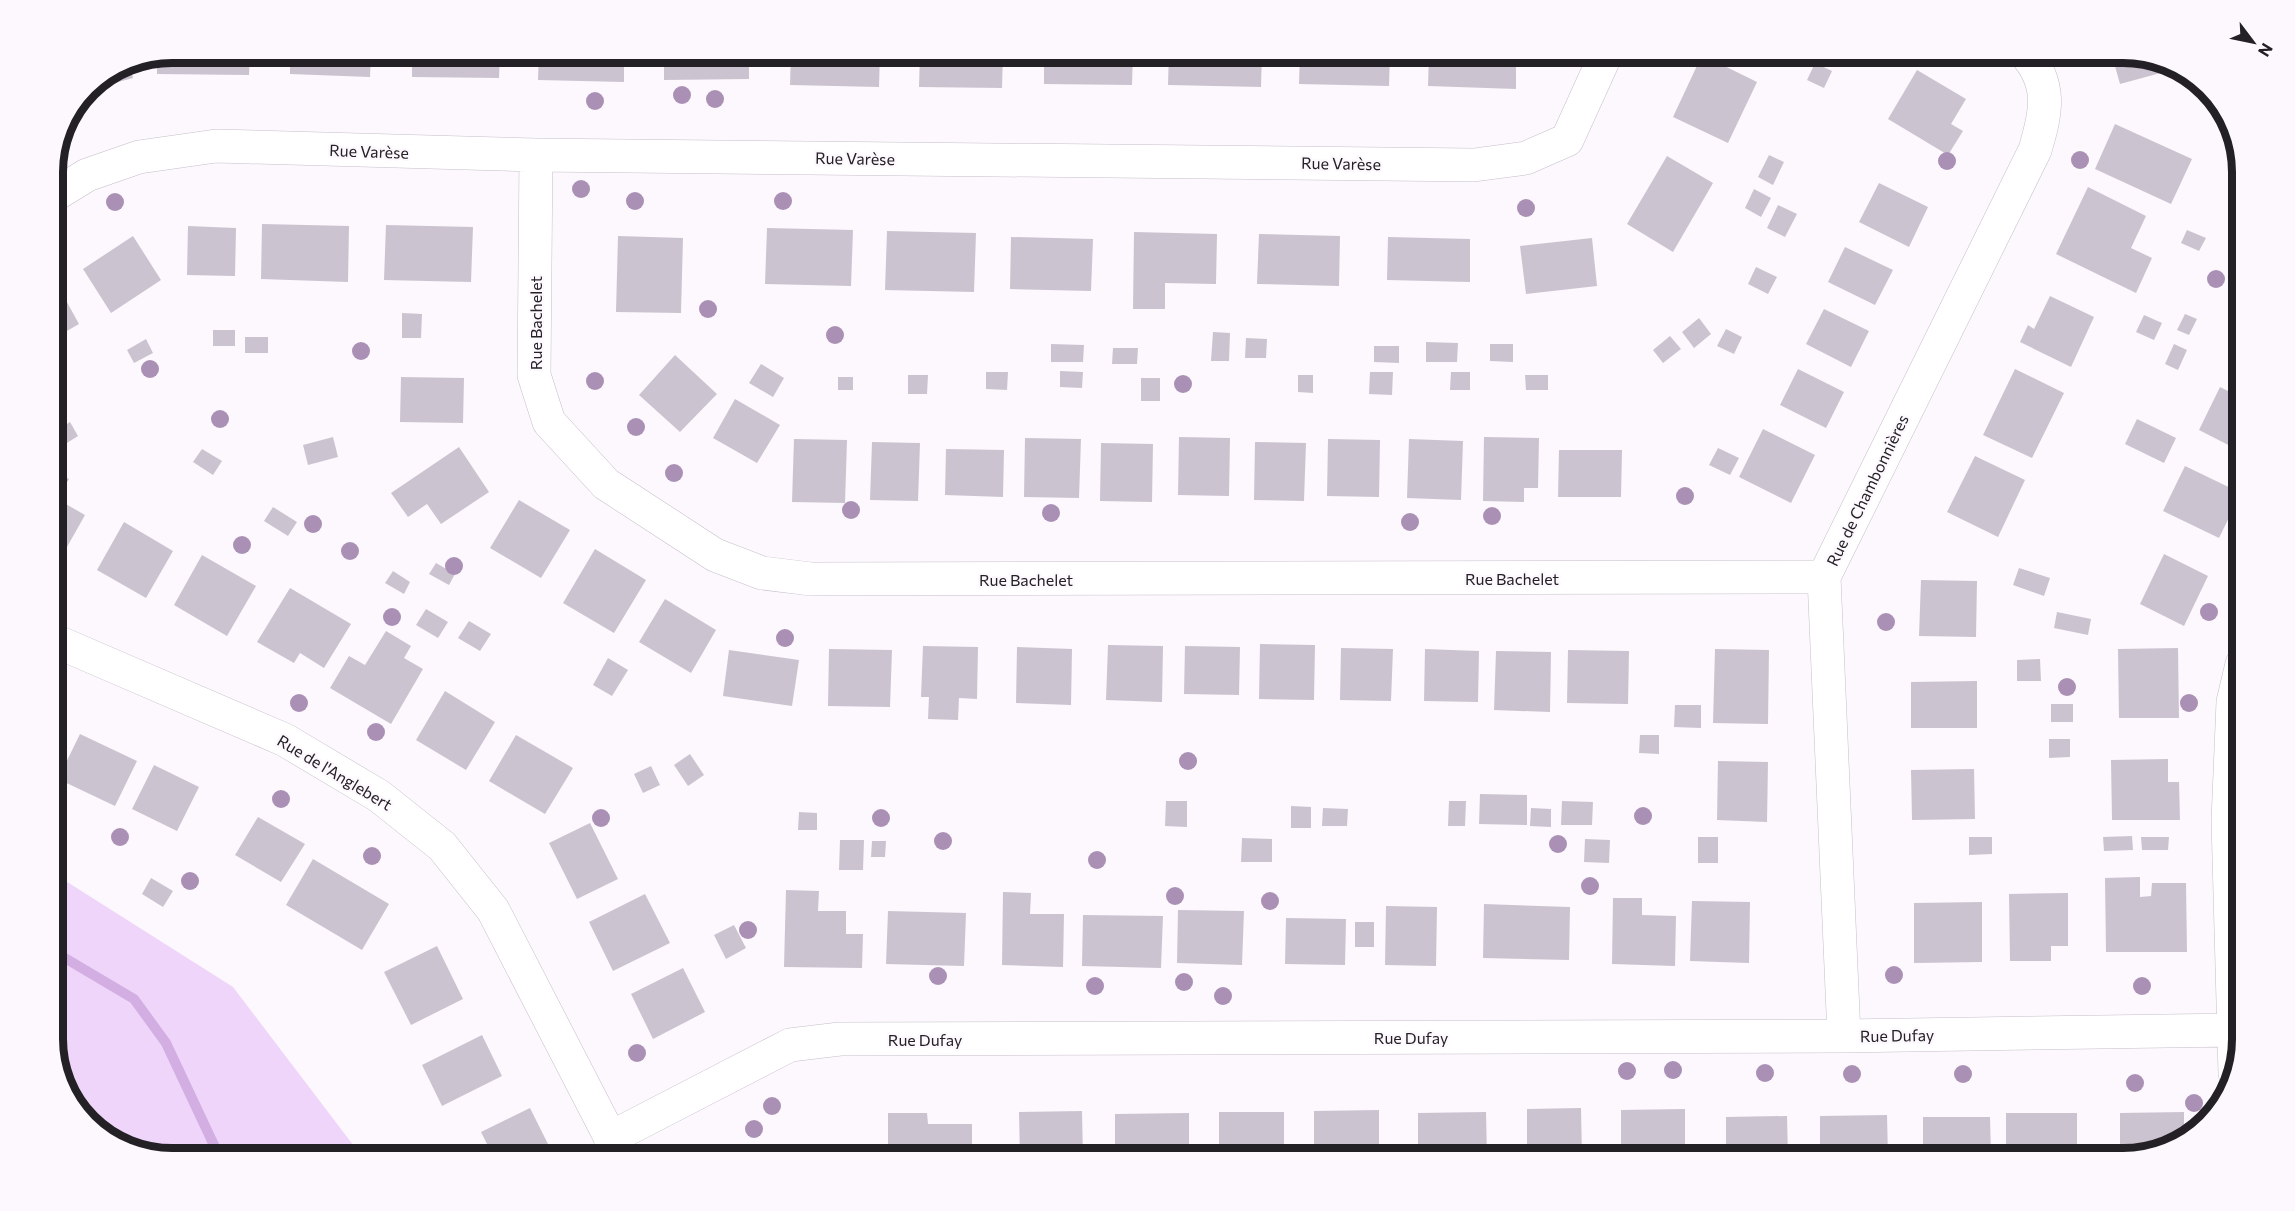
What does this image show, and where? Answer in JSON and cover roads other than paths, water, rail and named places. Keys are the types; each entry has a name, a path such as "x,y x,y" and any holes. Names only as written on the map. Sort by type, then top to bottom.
{"street":[{"name":"Rue Varèse","path":"63,190 87,175 139,157 216,146 536,155 1474,165 1526,158 1567,140 1602,63"},
{"name":"Rue de Chambonnières","path":"1844,1036 1824,577 2035,150 2045,115 2044,88 2034,63"},
{"name":"Rue Bachelet","path":"536,155 534,375 549,422 606,484 715,555 762,573 811,579 1824,577"},
{"name":"Rue de l'Anglebert","path":"63,644 285,740 379,796 442,846 493,910 615,1148"},
{"path":"2232,742 2228,821 2232,960"},
{"name":"Rue Dufay","path":"615,1148 790,1045 840,1039 1844,1036 2232,1030"}],"waterway":[{"path":"63,957 134,999 166,1043 215,1148"}]}
